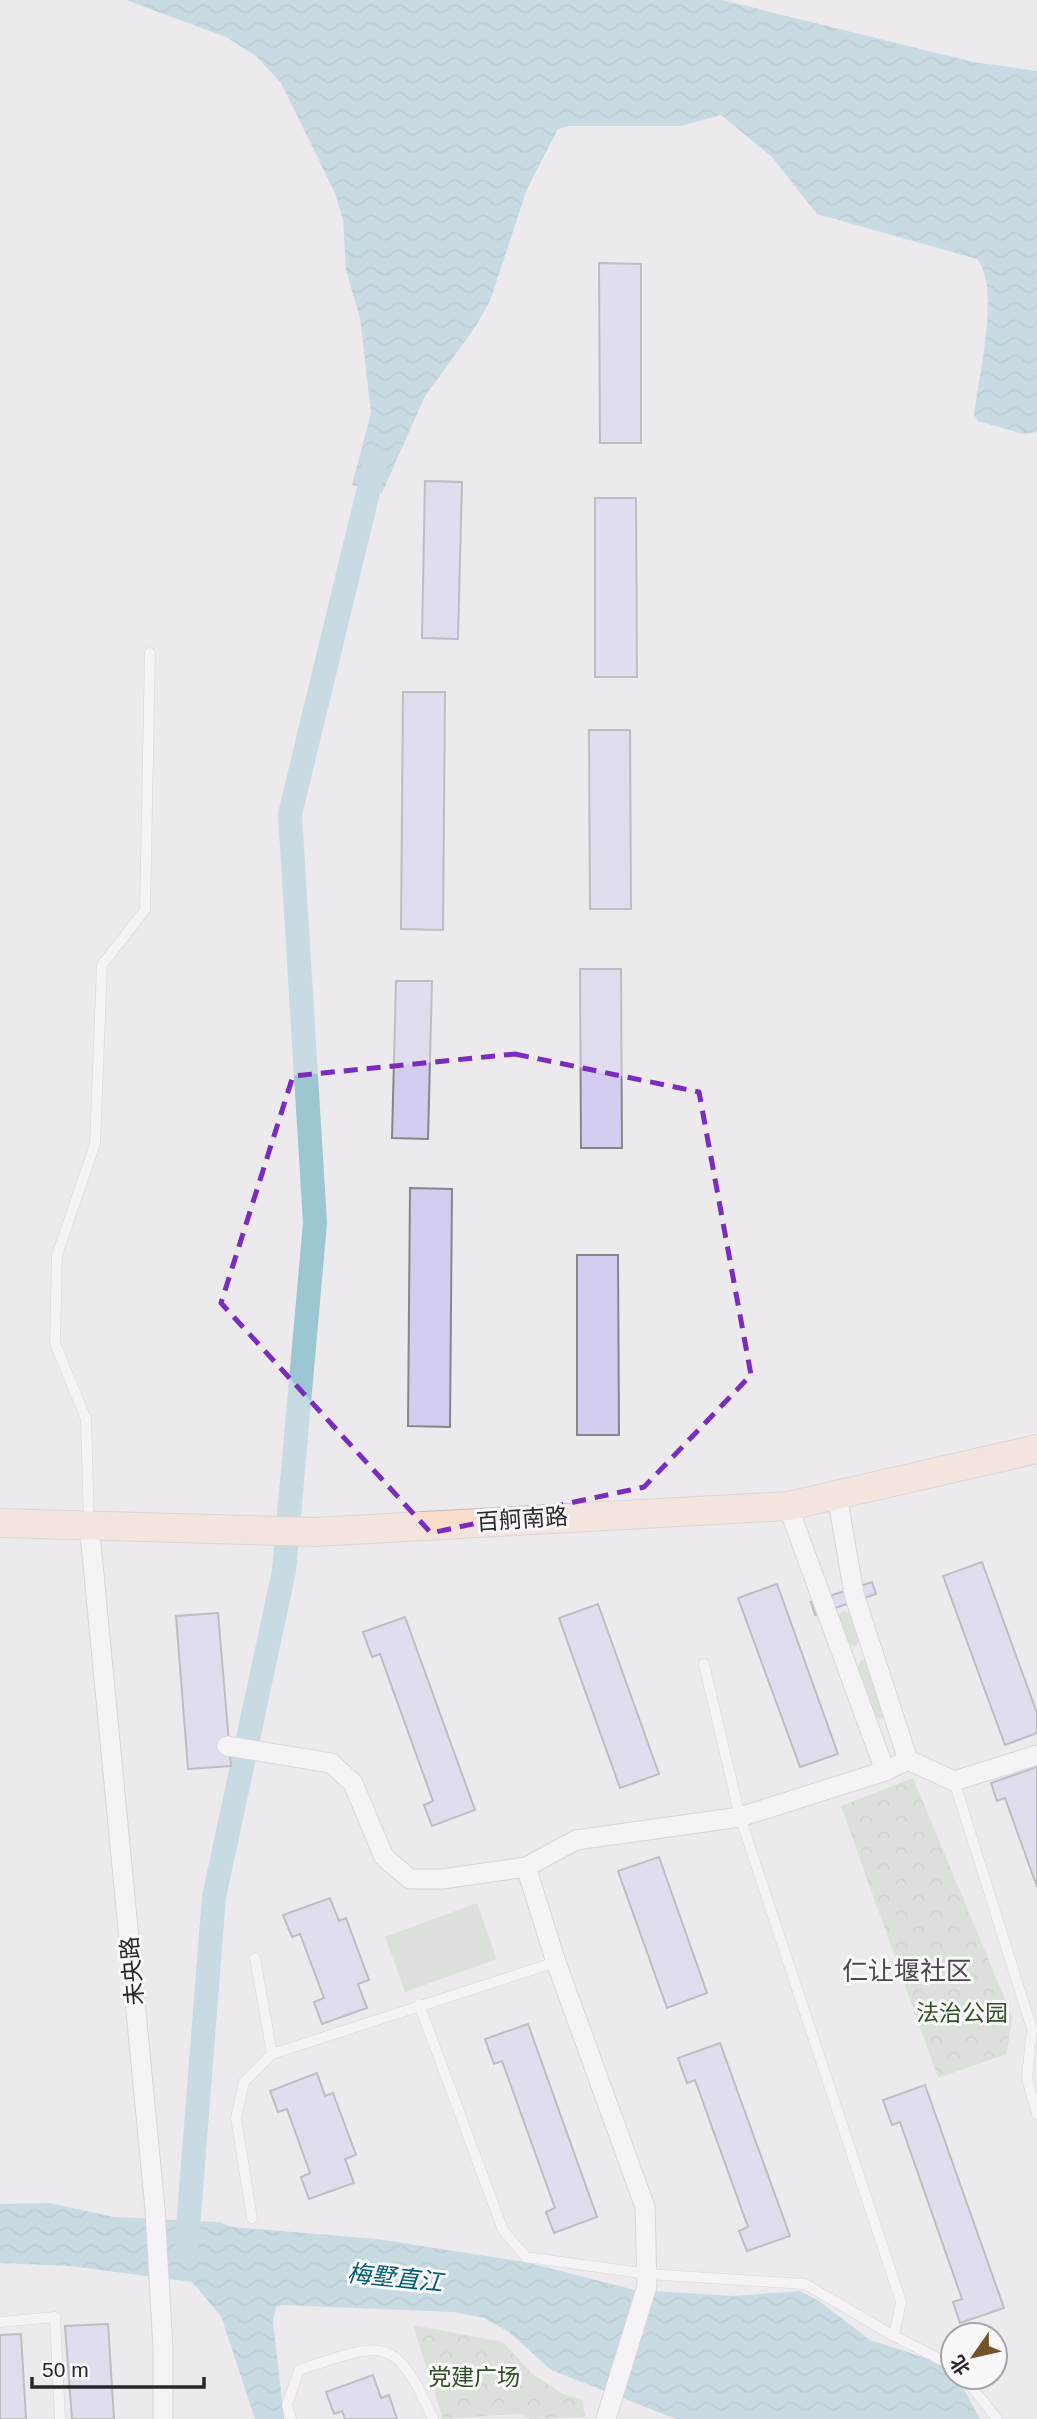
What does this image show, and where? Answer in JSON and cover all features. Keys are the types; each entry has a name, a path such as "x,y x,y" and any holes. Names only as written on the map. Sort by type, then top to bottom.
{"street":[{"name":"百舸南路","path":"0,1523 89,1523 254,1532 315,1532 788,1506 1037,1449"},
{"path":"837,1495 854,1594 908,1760 954,1781 1037,1755"},
{"path":"788,1506 884,1771"},
{"name":"未央路","path":"89,1523 155,2209 163,2348 163,2419"},
{"path":"227,1746 331,1763 353,1783 384,1857 410,1879 443,1879 526,1867 576,1840 740,1817 884,1771 908,1760"},
{"path":"526,1867 556,1962 645,2207 648,2280 607,2416"}],"lane":[{"path":"89,1523 86,1419 55,1343 57,1255 95,1144 102,965 145,910 150,653"},
{"path":"704,1664 740,1817 901,2302 894,2336"},
{"path":"954,1781 1032,2029 1027,2078 1037,2114"},
{"path":"255,1958 272,2054"},
{"path":"252,2218 236,2118 244,2082 272,2054 419,2004 556,1962"},
{"path":"419,2004 503,2230 526,2257 648,2280 805,2284 939,2359"},
{"path":"0,2322 55,2317 60,2419"},
{"path":"291,2419 287,2404 299,2370 365,2348 394,2354 415,2378 433,2419"},
{"path":"975,2391 997,2419"}],"highlighted area":[{"path":"515,1054 699,1092 751,1375 644,1487 431,1533 221,1303 293,1076"}],"green space":[{"path":"842,1611 850,1613 860,1639 856,1646 849,1644 839,1616"},
{"path":"861,1659 870,1662 887,1712 882,1720 875,1716 858,1667"},
{"name":"法治公园","path":"913,1778 1012,2016 1007,2054 938,2078 841,1806"},
{"path":"477,1903 497,1959 405,1992 385,1937"},
{"name":"党建广场","path":"413,2325 503,2342 532,2374 563,2394 583,2400 585,2417 531,2419 519,2414 443,2419"}],"water":[{"path":"126,0 722,0 973,62 1037,71 1037,432 1023,434 978,421 974,415 988,311 984,272 977,259 817,214 772,157 721,115 681,126 568,126 558,129 527,189 490,301 476,326 425,396 382,493 352,485 371,413 360,318 346,270 343,220 335,193 281,83 257,57 226,37"},
{"name":"梅墅直江","path":"49,2203 114,2217 219,2222 232,2227 377,2239 525,2262 635,2290 733,2296 800,2291 819,2301 870,2340 939,2362 939,2391 965,2391 980,2419 676,2419 551,2370 509,2332 484,2318 453,2312 283,2305 276,2307 273,2321 284,2419 255,2419 221,2316 192,2282 70,2266 0,2263 0,2204"}],"building":[{"path":"599,263 641,264 641,443 600,443"},
{"path":"425,481 462,482 458,639 422,638"},
{"path":"595,498 636,498 637,677 595,677"},
{"path":"403,692 445,692 443,930 401,929"},
{"path":"589,730 630,730 631,909 590,909"},
{"path":"580,969 621,969 622,1148 581,1148"},
{"path":"396,981 432,981 428,1139 392,1138"},
{"path":"410,1188 452,1189 450,1427 408,1426"},
{"path":"577,1255 618,1255 619,1435 577,1435"},
{"path":"982,1562 1037,1713 1037,1733 1005,1745 943,1576"},
{"path":"872,1582 876,1594 815,1615 811,1602"},
{"path":"777,1584 838,1754 800,1767 738,1598"},
{"path":"598,1604 659,1774 620,1788 559,1618"},
{"path":"218,1613 231,1766 188,1769 176,1616"},
{"path":"405,1617 475,1810 432,1826 424,1805 433,1801 380,1654 372,1657 363,1632"},
{"path":"1037,1767 1037,1887 1005,1798 997,1801 991,1783"},
{"path":"659,1857 707,1993 667,2008 618,1871"},
{"path":"330,1898 339,1921 346,1918 369,1980 358,1984 367,2008 322,2024 314,2002 324,1998 300,1934 292,1937 283,1915"},
{"path":"528,2024 597,2217 554,2233 546,2212 555,2208 502,2061 494,2064 485,2039"},
{"path":"720,2043 790,2236 747,2251 739,2231 748,2227 695,2080 687,2083 678,2058"},
{"path":"317,2073 325,2096 333,2093 356,2155 345,2159 354,2183 309,2199 301,2177 310,2173 287,2109 278,2112 270,2091"},
{"path":"925,2085 1004,2308 959,2321 953,2302 962,2299 900,2122 892,2125 883,2100"},
{"path":"108,2324 114,2419 72,2419 65,2326"},
{"path":"21,2334 26,2419 0,2419 0,2335"},
{"path":"373,2375 381,2398 389,2395 397,2419 345,2419 342,2411 334,2414 326,2392"}],"waterway":[{"path":"186,2253 214,1897 284,1571 315,1223 290,814 376,459"}],"district":[{"name":"仁让堰社区","path":"907,1971"}]}
